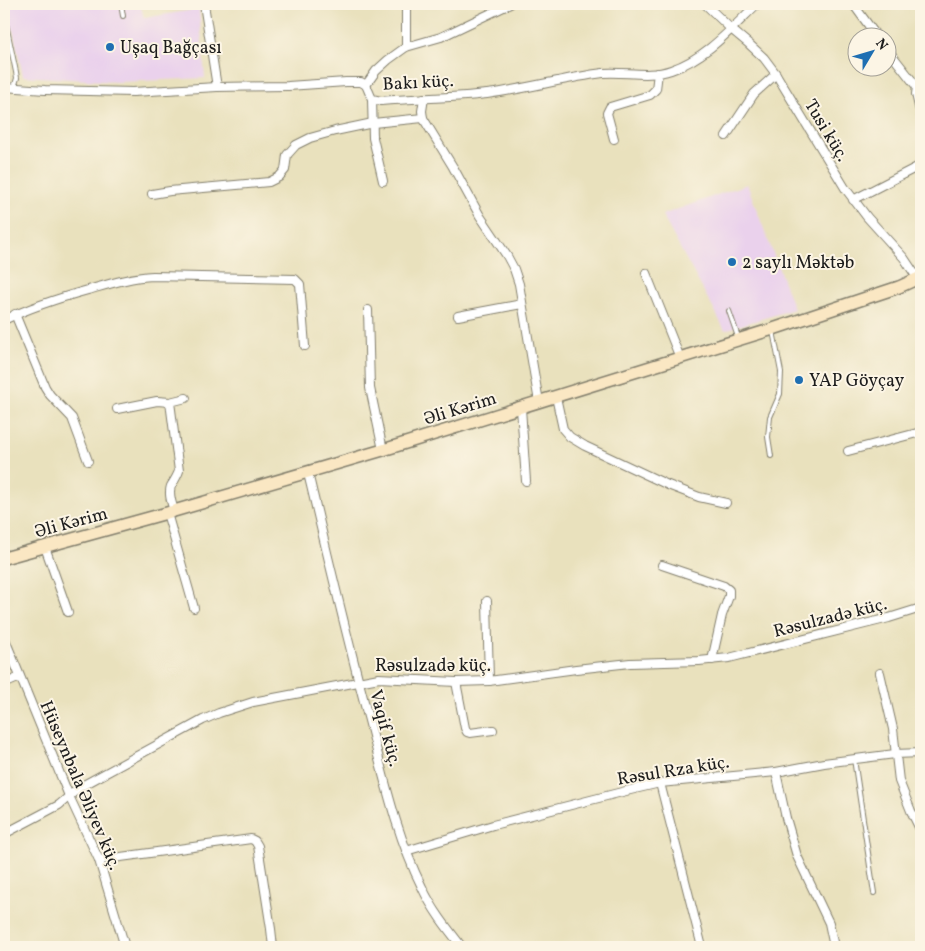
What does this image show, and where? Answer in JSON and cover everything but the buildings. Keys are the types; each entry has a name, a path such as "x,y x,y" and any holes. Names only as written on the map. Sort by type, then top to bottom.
{"main road":[{"name":"Əli Kərim","path":"4,558 308,473 521,408 773,329 899,287 920,278"}],"street":[{"path":"204,4 217,87"},
{"path":"406,4 406,47"},
{"path":"366,85 382,65 394,54 406,47 441,37 510,4"},
{"name":"Tusi küç.","path":"705,4 759,54 776,74 845,188 867,218 920,278"},
{"name":"Bakı küç.","path":"4,87 133,92 361,82 366,85 372,99 381,101 487,94 605,73 645,74 670,71 696,58 757,4"},
{"path":"853,4 871,28"},
{"path":"898,61 919,84 916,94 921,115"},
{"path":"614,139 607,113 610,107 650,95 656,89 658,73"},
{"path":"726,136 754,94 776,74"},
{"path":"424,98 423,118 480,216 514,269 539,402"},
{"path":"372,99 373,138 382,181"},
{"path":"152,194 170,190 269,182 279,177 285,170 287,155 296,145 310,138 373,123 423,118"},
{"path":"854,200 921,165"},
{"path":"646,273 680,358"},
{"path":"4,320 56,299 137,277 295,280 300,284 305,346"},
{"path":"458,316 522,304"},
{"path":"368,310 370,388 383,450"},
{"path":"16,314 45,386 50,395 72,418 88,461"},
{"path":"556,397 563,429 570,437 668,485 699,497 726,503"},
{"path":"117,409 157,401 170,402 186,398"},
{"path":"170,402 178,471 170,488 170,512 194,608"},
{"path":"521,408 526,481"},
{"path":"848,451 921,432"},
{"name":"Vaqif küç.","path":"308,473 395,818 406,851 422,888 440,919 462,947"},
{"path":"45,547 68,612"},
{"path":"662,565 724,586 729,590 712,660"},
{"path":"487,601 489,681"},
{"name":"Rəsulzadə küç.","path":"4,834 59,805 73,791 203,720 253,702 379,678 456,682 489,681 630,663 729,658 889,618 921,608"},
{"name":"Hüseynbala Əliyev küç.","path":"4,637 7,651 20,677 69,796 99,860 125,947"},
{"path":"880,673 893,730 899,781 910,811 921,831"},
{"path":"4,684 20,677"},
{"path":"456,682 467,732 493,730"},
{"name":"Rəsul Rza küç.","path":"406,851 493,825 660,783 776,772 895,754 921,753"},
{"path":"776,772 797,856 829,923 834,947"},
{"path":"660,783 702,947"},
{"path":"99,860 251,839 258,846 273,947"}],"lane":[{"path":"121,4 123,16"},
{"path":"4,15 17,78 14,88"},
{"path":"729,311 739,340"},
{"path":"771,456 768,437 770,418 780,394 781,372 773,329"},
{"path":"854,760 874,893"}],"shaded area":[{"name":"Uşaq Bağçası","path":"7,4 140,4 144,18 199,9 205,78 118,82 23,76"},
{"name":"2 saylı Məktəb","path":"747,184 794,309 725,330 662,215"}],"place":[{"name":"Uşaq Bağçası","path":"110,47"},
{"name":"2 saylı Məktəb","path":"732,262"},
{"name":"YAP Göyçay","path":"799,380"}]}
